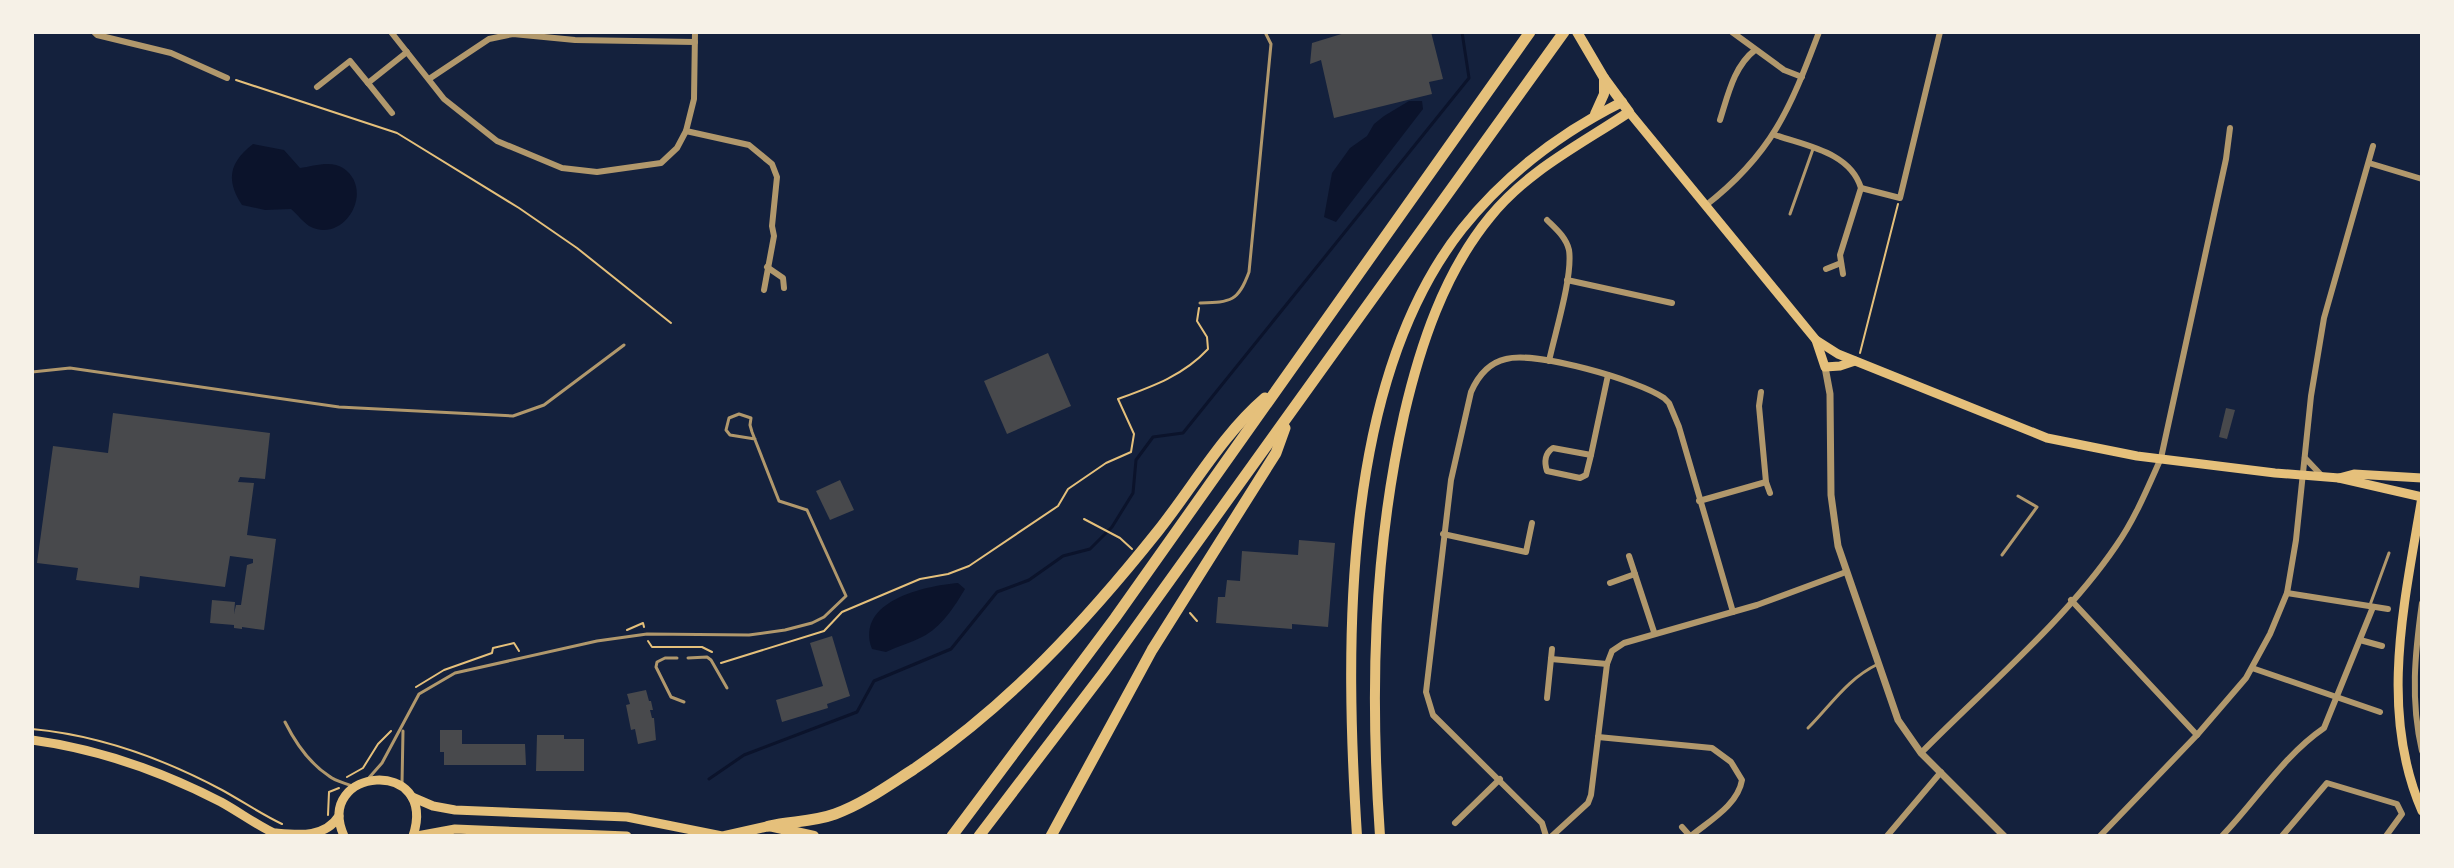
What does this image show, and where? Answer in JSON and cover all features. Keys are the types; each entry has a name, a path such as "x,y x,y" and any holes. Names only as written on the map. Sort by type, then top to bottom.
{"highway":[{"path":"952,836 1115,618 1530,32"},
{"path":"979,836 1112,661 1564,32"},
{"path":"1380,836 1373,700 1376,604 1387,505 1415,369 1451,278 1490,217 1550,161 1629,112 1580,37"},
{"path":"1595,115 1601,105 1604,78"},
{"path":"1357,836 1350,694 1355,554 1369,460 1394,362 1426,287 1461,230 1487,200 1533,157 1595,115 1622,102"},
{"path":"723,836 811,821 838,813 885,789 957,738 1005,698 1067,637 1158,532 1246,414 1278,386"},
{"path":"1051,836 1152,650 1276,453 1291,413"},
{"path":"769,826 814,836"}],"main road":[{"path":"1629,112 1816,340 1825,367 1856,361"},
{"path":"1816,340 1856,361 2047,438 2117,453 2339,478 2422,497 2399,649 2397,691 2405,756 2422,811"},
{"path":"2339,478 2354,474 2422,478"},
{"path":"32,740 141,766 223,803 276,834 317,832 334,823 342,803 354,787 367,780 390,780 402,786 412,797 417,811 415,836 455,829 627,836"},
{"path":"412,797 433,806 455,810 627,817 723,836"},
{"path":"339,815 344,836"}],"street":[{"path":"94,32 171,53 227,78"},
{"path":"391,32 444,99 497,141 562,168 597,172 661,163 677,148 686,131 694,99 695,32"},
{"path":"1732,32 1784,70 1802,77"},
{"path":"1705,206 1753,163 1775,135 1819,32"},
{"path":"1861,188 1900,198 1940,32"},
{"path":"429,79 489,39 513,33 575,40 695,42"},
{"path":"1720,120 1745,58 1755,50"},
{"path":"368,83 407,52"},
{"path":"317,87 350,61 392,113"},
{"path":"1921,753 2054,621 2116,546 2144,496 2161,458 2226,159 2230,128"},
{"path":"686,131 749,145 772,164 777,177 772,226 774,236 764,290"},
{"path":"1775,135 1838,157 1852,167 1861,188 1844,233 1840,255 1843,274"},
{"path":"2100,836 2197,735 2252,668 2287,593 2311,396 2324,318 2373,146"},
{"path":"2369,163 2422,179"},
{"path":"1547,220 1561,234 1569,250 1567,280 1549,361"},
{"path":"1826,269 1841,263"},
{"path":"767,267 783,278 784,288"},
{"path":"1567,280 1672,303"},
{"path":"1546,836 1542,823 1433,715 1428,703 1426,681 1443,534 1453,468 1477,378 1492,364 1504,359 1518,357 1549,361 1608,375 1658,394 1669,403 1679,427 1733,612"},
{"path":"1825,367 1830,394 1831,495 1838,546 1898,720 1921,753 2004,836"},
{"path":"1591,455 1553,448 1548,452 1545,465 1547,471 1580,478 1586,475 1591,455 1608,375"},
{"path":"1761,392 1759,406 1766,482 1770,493"},
{"path":"2305,458 2323,477"},
{"path":"1699,501 1766,482"},
{"path":"1443,534 1526,552 1532,523"},
{"path":"1629,556 1654,632"},
{"path":"1552,836 1588,803 1607,664 1616,647 1654,632 1733,612 1846,572"},
{"path":"1610,583 1635,574"},
{"path":"2287,593 2388,609"},
{"path":"2071,600 2197,735"},
{"path":"2422,603 2413,685 2422,751"},
{"path":"2222,836 2289,759 2324,728 2371,606"},
{"path":"2360,640 2382,646"},
{"path":"1547,698 1552,649"},
{"path":"1551,659 1607,664"},
{"path":"2252,668 2380,712"},
{"path":"1598,737 1712,748 1731,762 1742,780 1740,791 1734,799 1690,836 1682,827"},
{"path":"1887,836 1941,772"},
{"path":"1455,823 1500,779"},
{"path":"2282,836 2327,783 2397,804 2402,814 2386,836"}],"lane":[{"path":"1200,303 1233,300 1241,294 1249,272 1271,44 1265,32"},
{"path":"1790,214 1813,149"},
{"path":"32,372 70,368 339,407 513,416 544,405 624,345"},
{"path":"367,780 382,763 419,694 469,668 597,641 647,634 749,635 785,630 824,617 846,596 811,516 803,508 779,501 750,425 751,418 735,414 727,422 726,430 738,438 755,439"},
{"path":"2002,555 2037,507 2018,496"},
{"path":"2371,606 2389,553"},
{"path":"688,658 707,657 711,660 727,688"},
{"path":"677,658 665,658 657,662 656,667 671,697 684,702"},
{"path":"1808,728 1834,702 1842,687 1878,664"},
{"path":"285,722 301,749 329,777 354,787"},
{"path":"402,786 403,728"}],"path":[{"path":"227,78 397,133 519,208 577,248 671,323"},
{"path":"1856,361 1900,198"},
{"path":"719,662 723,664 824,631 842,612 920,579 969,566 1058,506 1068,489 1106,463 1131,452 1134,434 1117,401 1180,373 1208,349 1207,337 1197,321 1200,303"},
{"path":"636,625 643,623"},
{"path":"647,634 648,645 652,647 702,647 713,652"}],"water":[{"path":"1409,101 1422,101 1423,109 1336,222 1324,217 1332,173 1350,148 1367,136 1374,124 1384,116"},
{"path":"253,144 284,150 300,168 328,164 343,168 357,189 352,212 334,228 322,230 309,226 291,209 265,210 242,205 233,187 232,172 239,157"},
{"path":"958,583 965,589 947,616 929,633 886,652 872,649 869,633 873,619 883,608 911,593"}],"building":[{"path":"1348,32 1431,32 1443,79 1429,82 1432,94 1334,118 1321,60 1310,64 1312,43"},
{"path":"1048,353 1071,406 1007,434 984,381"},
{"path":"2226,408 2235,410 2227,439 2219,437"},
{"path":"113,413 270,433 265,479 240,477 238,482 254,483 247,535 276,539 264,630 210,623 212,600 235,602 234,614 236,605 241,605 247,565 253,563 253,559 230,556 225,587 140,576 139,588 76,580 78,568 37,563 53,446 108,453"},
{"path":"840,480 854,510 830,520 816,491"},
{"path":"1299,540 1335,543 1328,627 1292,624 1292,629 1216,623 1218,597 1225,597 1227,580 1240,581 1242,551 1298,555"},
{"path":"832,636 850,696 827,704 828,708 782,722 776,700 823,686 810,643"},
{"path":"646,690 653,710 650,710 656,740 638,744 635,729 631,730 627,694"},
{"path":"440,730 462,730 462,744 525,744 526,765 444,765 444,752 440,752"},
{"path":"537,735 584,739 584,771 536,771"}],"waterway":[{"path":"709,779 744,755 857,712 874,681 951,649 997,592 1029,580 1063,556 1090,549 1112,527 1133,493 1136,460 1153,437 1183,433 1469,78 1462,32"}]}
